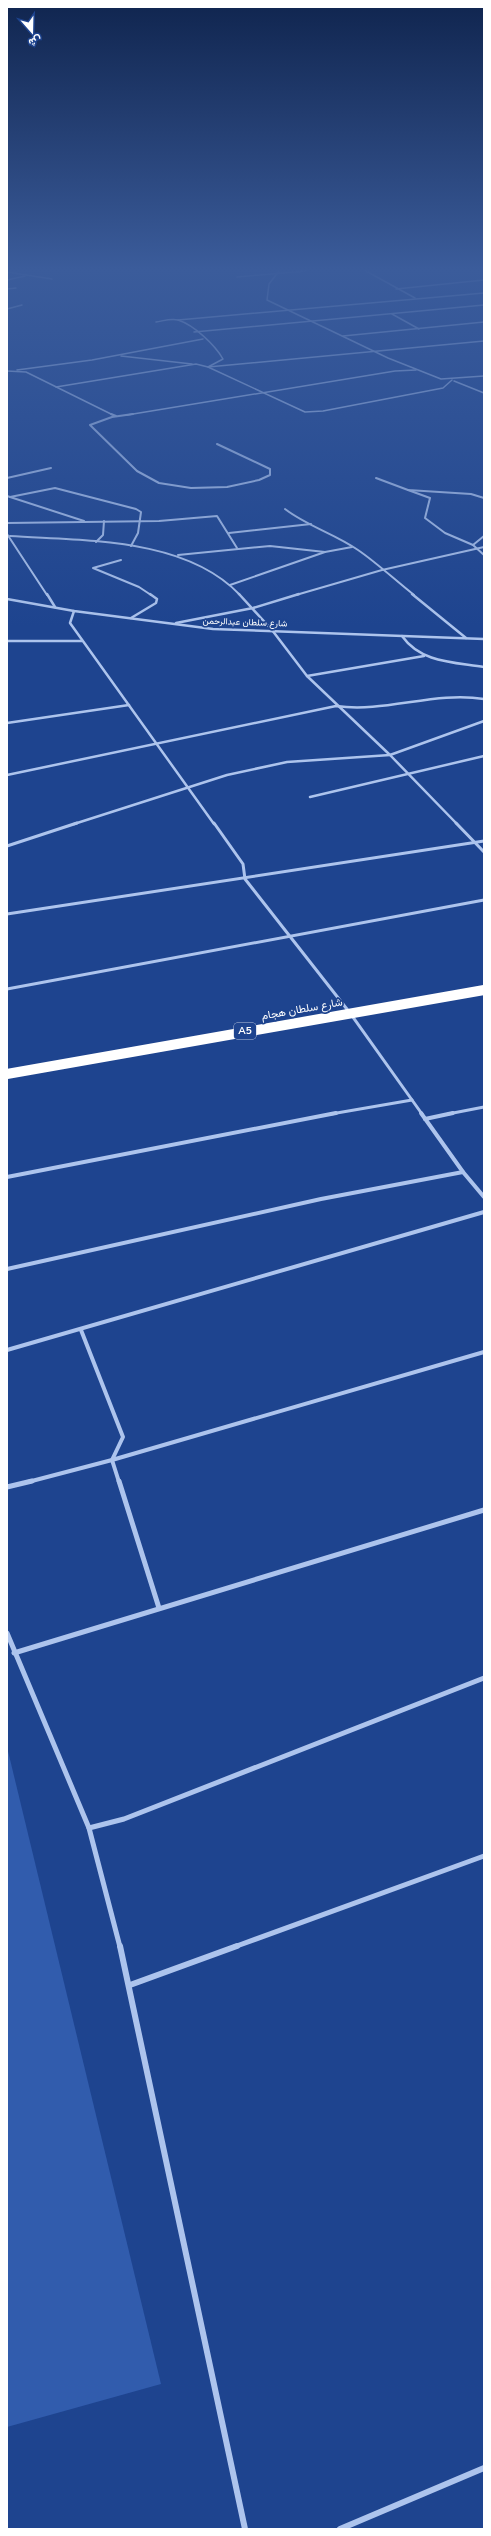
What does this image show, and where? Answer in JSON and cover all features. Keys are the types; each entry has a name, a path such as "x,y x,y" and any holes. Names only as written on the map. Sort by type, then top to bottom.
{"highway":[{"name":"شارع سلطان هجام","path":"7,1074 484,990"}],"street":[{"path":"61,389 116,416"},
{"path":"253,389 299,410 313,412 436,389"},
{"path":"217,444 270,469 270,475 253,483 223,486 190,487 154,482 137,471 117,449 90,428 90,425 95,421 116,416 289,389"},
{"path":"7,478 50,468"},
{"path":"376,478 430,498 425,518 446,533 473,545 484,555"},
{"path":"8,496 48,488 61,488 136,509 141,512 132,546"},
{"path":"408,490 471,494 484,498"},
{"path":"8,496 85,521"},
{"path":"285,509 297,518 313,524 352,547 466,638"},
{"path":"7,523 140,520 217,516 220,524 229,533 237,548"},
{"path":"96,542 103,535 104,521"},
{"path":"229,533 313,524"},
{"path":"8,535 132,546 178,556 193,562 230,585 272,630 306,676 336,706 390,755 484,852"},
{"path":"8,535 55,607"},
{"path":"473,545 484,536"},
{"path":"178,556 237,548 296,547 325,552"},
{"path":"230,585 325,552 352,547"},
{"path":"171,624 253,608 382,570 477,550 484,547"},
{"path":"121,560 93,568 139,588 157,599 156,603 151,607 130,618"},
{"name":"شارع سلطان عبدالرحمن","path":"7,599 74,611 213,629 272,630 484,640"},
{"path":"74,611 70,623 243,864 245,879 350,1013 463,1172 484,1197"},
{"path":"402,636 409,646 424,656"},
{"path":"7,641 82,641"},
{"path":"306,676 424,656 484,667"},
{"path":"7,775 336,706 344,708 380,705 442,695 484,699"},
{"path":"7,723 129,705"},
{"path":"7,846 187,787 287,762 390,755 484,721"},
{"path":"310,797 484,756"},
{"path":"7,914 245,879 484,841"},
{"path":"7,989 484,900"},
{"path":"7,1177 247,1129 412,1100"},
{"path":"425,1119 484,1107"},
{"path":"7,1269 321,1199 463,1172"},
{"path":"7,1350 81,1330 484,1212"},
{"path":"81,1330 123,1437 112,1460 159,1608"},
{"path":"7,1487 112,1460 484,1352"},
{"path":"14,1653 484,1510"},
{"path":"7,1633 14,1653 90,1828 130,1985 245,2529"},
{"path":"90,1828 124,1819 484,1678"},
{"path":"130,1985 484,1856"},
{"path":"340,2529 484,2468"}],"shaded area":[{"path":"7,1747 161,2384 7,2427"}]}
